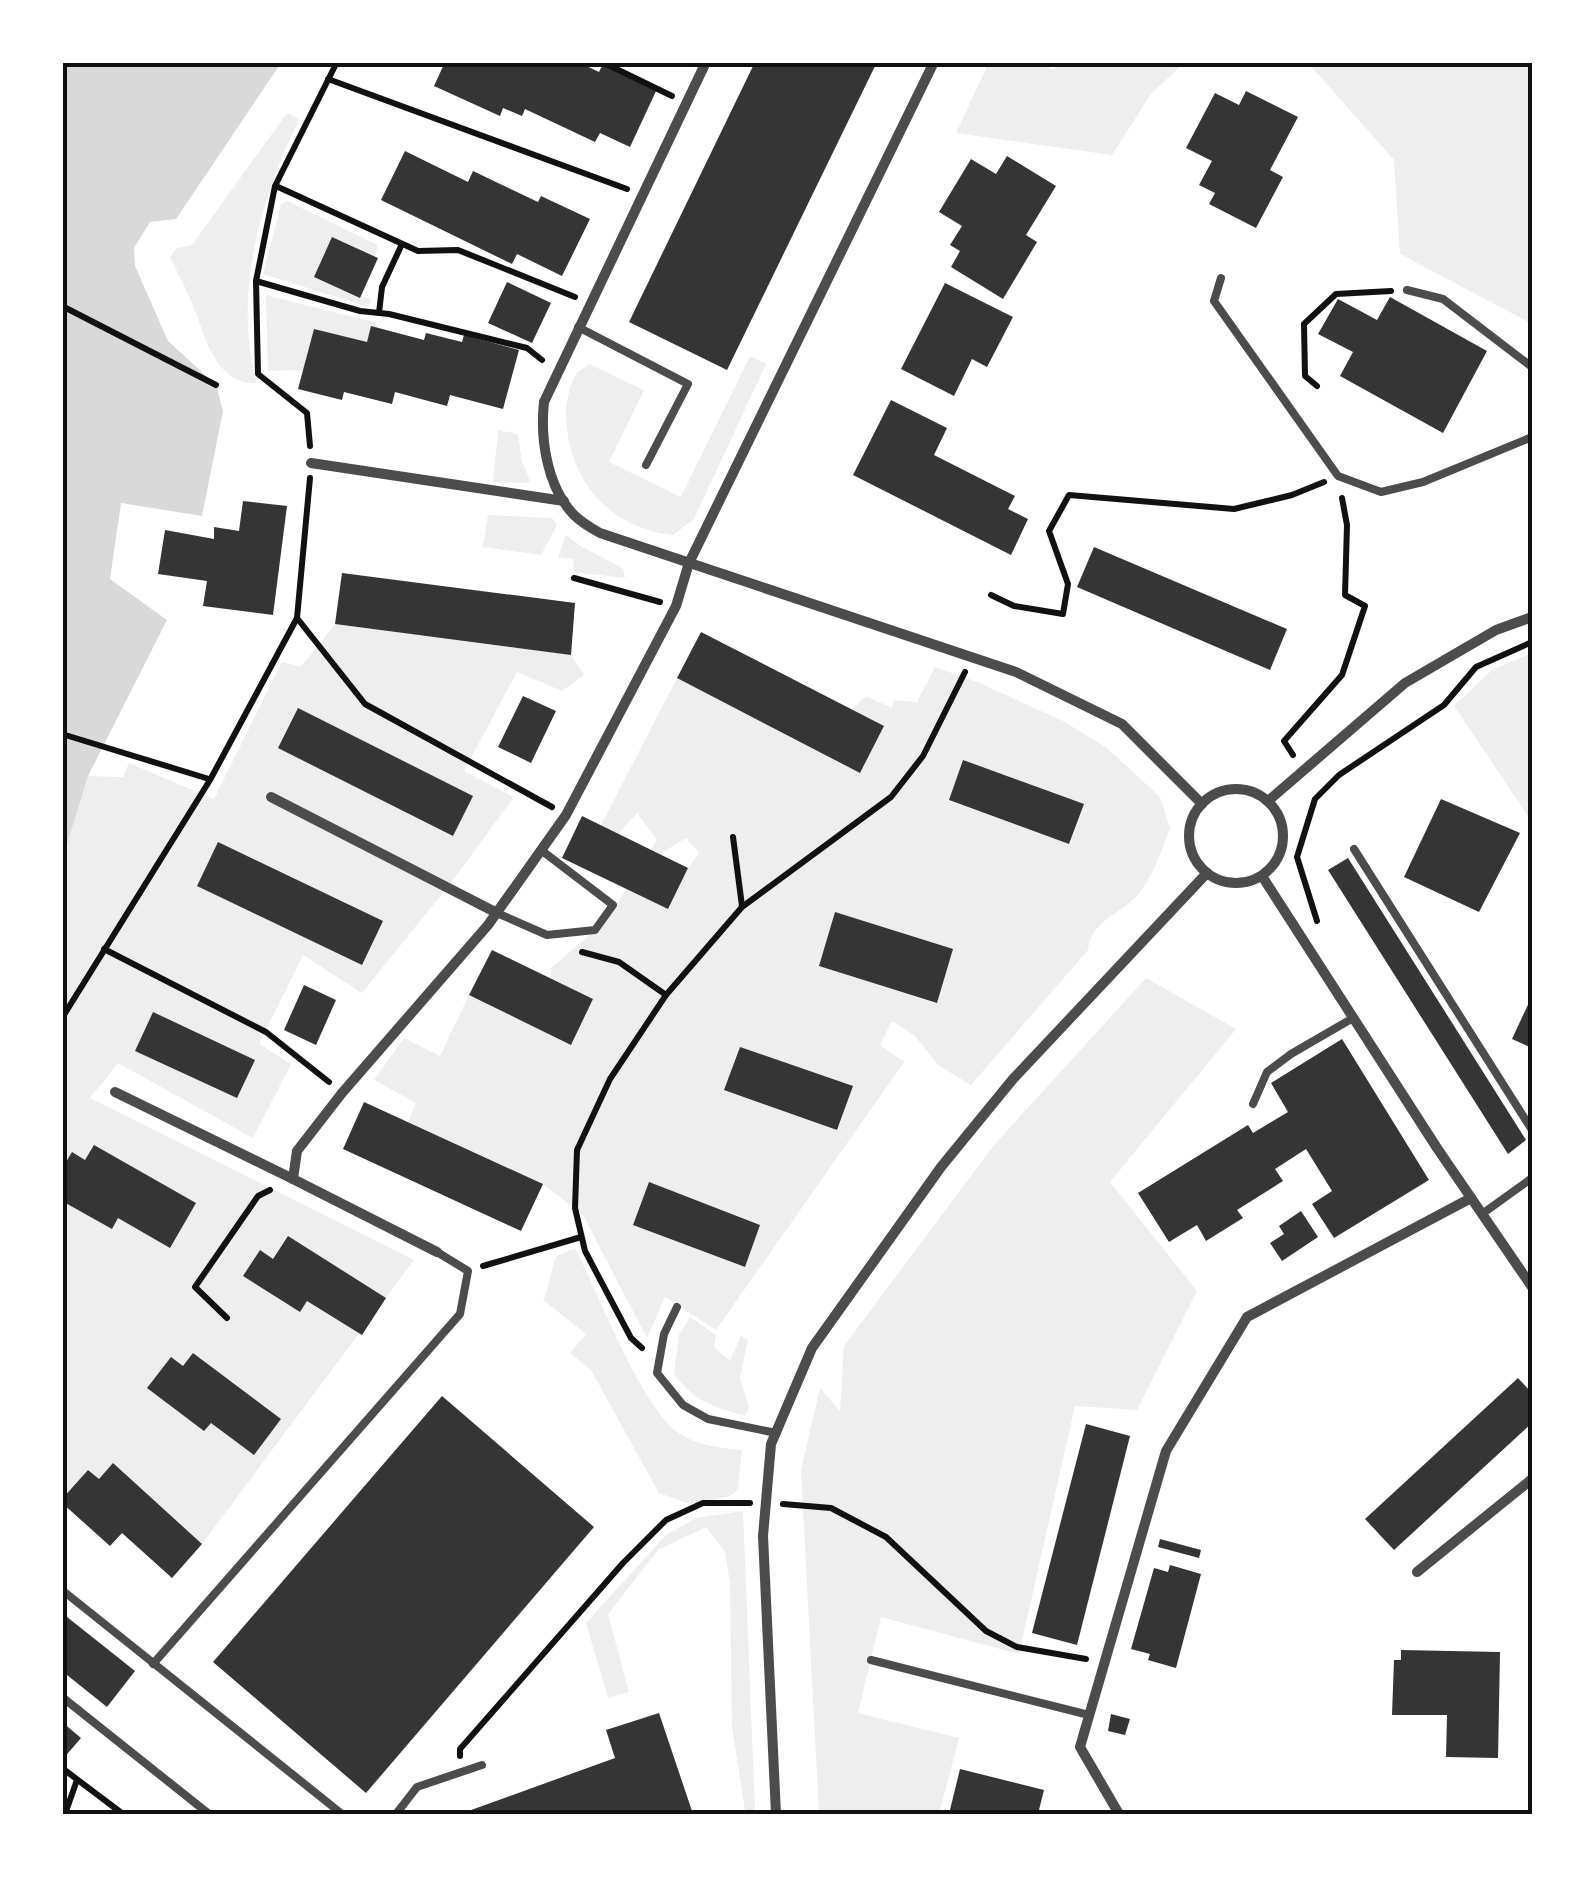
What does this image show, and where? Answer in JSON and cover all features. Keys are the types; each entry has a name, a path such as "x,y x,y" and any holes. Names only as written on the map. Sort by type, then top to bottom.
{"street":[{"path":"706,62 544,402 541,428 547,460 564,501 575,516 600,534 1016,672 1122,724 1202,804"},
{"path":"293,1178 297,1151 497,912 566,815 676,606 689,562 934,62"},
{"path":"311,463 564,501"},
{"path":"1268,802 1405,683 1496,630 1532,617"},
{"path":"1230,790 1244,790 1268,802 1282,826 1284,840 1273,866 1262,876 1234,883 1207,873 1197,863 1190,832 1202,804 1230,790"},
{"path":"272,798 497,912"},
{"path":"776,1814 763,1536 771,1444 812,1348 941,1167 1013,1079 1207,873"},
{"path":"1262,876 1532,1286"},
{"path":"116,1092 437,1252"},
{"path":"1119,1814 1080,1747 1166,1451 1247,1317 1471,1198"},
{"path":"1418,1572 1532,1479"}],"lane":[{"path":"1222,278 1214,301 1338,476 1381,492 1423,482 1532,437"},
{"path":"1407,290 1443,299 1532,367"},
{"path":"578,327 688,384 646,465"},
{"path":"1354,848 1532,1130"},
{"path":"497,912 547,935 595,930 613,904 541,850"},
{"path":"1254,1104 1267,1072 1354,1018"},
{"path":"1482,1214 1532,1178"},
{"path":"153,1664 460,1314 468,1271 437,1252"},
{"path":"677,1307 664,1334 657,1374 683,1405 708,1419 776,1433"},
{"path":"62,1590 342,1814"},
{"path":"870,1660 1089,1715"},
{"path":"62,1697 209,1814"},
{"path":"396,1814 417,1787 482,1764"}],"path":[{"path":"62,1018 210,780 297,618 311,463 307,413 258,374 256,281 275,186 338,62"},
{"path":"602,62 686,104"},
{"path":"328,79 642,194"},
{"path":"275,186 418,252 458,250 590,303"},
{"path":"378,313 382,287 402,244"},
{"path":"256,281 360,311 527,348 557,370"},
{"path":"1317,386 1305,376 1304,324 1336,294 1407,290"},
{"path":"62,306 216,385"},
{"path":"991,595 1014,606 1063,614 1068,584 1049,532 1069,495 1234,509 1292,495 1338,476 1347,525 1346,595 1365,606 1342,676 1284,741 1304,772"},
{"path":"574,578 676,606"},
{"path":"297,618 365,704 566,815"},
{"path":"659,1363 631,1338 585,1251 575,1208 577,1150 610,1079 666,995 742,907 891,796 923,756 972,657"},
{"path":"62,734 210,780"},
{"path":"732,836 742,907"},
{"path":"104,949 266,1032 342,1093"},
{"path":"580,952 619,962 666,995"},
{"path":"227,1318 195,1288 258,1196 293,1178"},
{"path":"468,1271 582,1237"},
{"path":"460,1772 460,1749 624,1563 666,1520 704,1503 831,1508 886,1537 986,1631 1018,1647 1104,1662"},
{"path":"62,1768 123,1814"},
{"path":"65,1814 77,1780"}],"shaded area":[{"path":"989,62 1039,63 1054,70 1058,63 1184,63 1151,94 1112,155 956,133"},
{"path":"63,63 281,63 176,219 150,222 134,248 135,266 168,341 216,385 223,411 202,516 121,503 110,579 167,620 88,776 63,857"},
{"path":"1303,63 1532,63 1532,324 1400,254 1394,160 1310,65"},
{"path":"287,113 299,119 262,214 249,282 250,350 257,383 242,381 231,376 213,355 170,257 177,248 192,245"},
{"path":"287,201 378,245 375,256 332,237 315,277 371,300 368,307 263,274 281,205"},
{"path":"266,295 374,322 378,328 371,327 367,342 303,370 268,371"},
{"path":"750,356 766,364 694,519 673,535 649,530 628,522 594,495 573,457 568,435 567,402 578,372 589,364 644,390 609,462 681,497"},
{"path":"498,430 518,434 522,462 531,483 493,482"},
{"path":"488,515 552,518 557,525 541,555 483,547"},
{"path":"566,535 623,568 625,578 574,572 573,559 558,557"},
{"path":"335,624 571,655 584,675 562,691 517,672 464,771 514,797 362,993 303,955 259,1044 291,1064 253,1138 118,1063 90,1098 414,1260 202,1544 113,1464 99,1479 88,1470 63,1499 62,857 88,776 123,777 129,763 214,799 282,662 301,667"},
{"path":"1532,653 1532,822 1454,706 1492,670"},
{"path":"935,667 1063,721 1107,748 1160,797 1170,828 1157,862 1139,893 1101,924 1088,950 971,1085 938,1065 915,1036 892,1021 880,1045 904,1062 716,1330 665,1297 647,1338 583,1215 543,1184 408,1122 416,1103 374,1080 404,1038 440,1056 469,995 572,1044 593,999 551,979 551,968 608,919 626,889 668,909 699,853 686,838 660,854 651,850 657,840 637,813 618,834 600,827 677,678 860,773 884,727 851,710 866,696 892,708 894,700 917,702","holes":["963,761 1084,805 1070,843 949,801","836,913 953,950 936,1003 819,966","739,1047 852,1086 838,1130 725,1090","649,1183 760,1225 744,1267 633,1225"]},
{"path":"1146,978 1236,1029 1110,1182 1197,1291 1137,1410 1075,1406 1019,1654 881,1617 858,1713 959,1738 939,1814 819,1814 801,1470 820,1388 840,1411 844,1346 994,1145"},
{"path":"575,1248 634,1373 662,1417 691,1440 742,1450 738,1490 730,1496 690,1504 659,1493 591,1370 570,1353 586,1334 543,1300 557,1256"},
{"path":"690,1317 716,1335 714,1347 730,1361 741,1336 748,1340 740,1377 749,1408 745,1416 705,1402 674,1374 679,1335"},
{"path":"743,1511 755,1812 745,1810 732,1727 730,1583 725,1552 706,1527 658,1550 608,1614 629,1692 608,1698 586,1623 666,1535 696,1518"}],"building":[{"path":"445,62 578,62 599,72 603,64 657,89 630,147 600,133 595,142 525,109 522,116 503,108 500,116 434,86"},
{"path":"755,62 877,62 727,370 629,322"},
{"path":"1246,91 1298,117 1270,170 1283,177 1256,228 1209,204 1215,193 1199,185 1212,161 1186,148 1215,93 1239,105"},
{"path":"405,151 468,182 473,171 538,202 541,196 590,219 562,276 517,254 512,264 381,200"},
{"path":"1007,156 1056,186 1026,235 1037,242 1003,299 951,267 960,251 950,245 962,226 939,212 971,159 996,174"},
{"path":"332,237 378,258 360,298 314,277"},
{"path":"507,282 551,303 532,343 488,323"},
{"path":"945,283 1013,317 987,367 972,359 954,396 901,369"},
{"path":"1390,297 1487,351 1443,433 1340,376 1353,352 1318,334 1338,299 1377,320"},
{"path":"371,326 424,340 426,333 462,342 464,335 519,350 503,409 450,395 447,406 395,392 392,404 344,392 342,400 298,389 314,329 367,342"},
{"path":"891,400 947,428 934,455 1015,496 1008,509 1028,519 1011,555 853,475"},
{"path":"243,501 287,506 273,615 203,606 207,581 158,574 165,530 214,539 214,527 239,531"},
{"path":"1094,547 1287,629 1270,670 1077,587"},
{"path":"342,573 575,603 571,655 335,624"},
{"path":"701,632 884,726 860,773 677,678"},
{"path":"523,696 556,711 531,763 498,747"},
{"path":"298,708 473,796 453,836 278,748"},
{"path":"963,760 1084,804 1069,844 949,800"},
{"path":"1441,799 1520,833 1479,912 1404,877"},
{"path":"582,816 688,868 668,909 562,858"},
{"path":"218,842 383,921 362,965 197,886"},
{"path":"1348,858 1526,1140 1508,1154 1328,870"},
{"path":"835,912 953,949 937,1003 819,966"},
{"path":"492,950 593,999 571,1045 469,995"},
{"path":"304,985 336,1000 316,1045 284,1030"},
{"path":"1532,996 1532,1048 1512,1039"},
{"path":"153,1012 255,1060 237,1098 135,1051"},
{"path":"1342,1039 1429,1180 1334,1238 1312,1204 1332,1191 1306,1149 1275,1169 1283,1181 1237,1210 1243,1218 1206,1241 1197,1225 1169,1242 1138,1193 1248,1125 1253,1133 1288,1112 1271,1083"},
{"path":"740,1047 853,1086 837,1130 724,1090"},
{"path":"364,1102 543,1184 521,1231 343,1149"},
{"path":"94,1145 196,1203 170,1248 118,1218 112,1229 62,1201 62,1169 72,1152 85,1160"},
{"path":"649,1182 760,1225 745,1267 633,1225"},
{"path":"1301,1211 1318,1237 1282,1261 1270,1243 1284,1234 1279,1226"},
{"path":"288,1236 386,1298 362,1335 307,1301 300,1312 243,1276 260,1250 273,1259"},
{"path":"193,1353 281,1419 254,1455 211,1423 204,1431 147,1388 171,1357 183,1366"},
{"path":"1518,1378 1532,1393 1532,1423 1394,1550 1365,1519"},
{"path":"442,1396 594,1527 366,1793 213,1662"},
{"path":"1086,1424 1130,1436 1077,1645 1032,1633"},
{"path":"113,1463 202,1544 172,1578 122,1533 110,1546 62,1503 88,1470 99,1479"},
{"path":"1160,1539 1201,1550 1199,1558 1158,1547"},
{"path":"1170,1565 1201,1574 1176,1668 1148,1660 1150,1654 1131,1649 1154,1568 1168,1572"},
{"path":"62,1613 135,1671 107,1707 62,1671"},
{"path":"1401,1650 1500,1652 1498,1758 1446,1757 1447,1715 1392,1715 1394,1660 1401,1660"},
{"path":"659,1713 693,1814 460,1814 615,1758 606,1730"},
{"path":"1111,1714 1130,1719 1125,1735 1108,1731"},
{"path":"62,1722 81,1738 62,1760"},
{"path":"960,1769 1044,1790 1038,1814 949,1814"}]}
